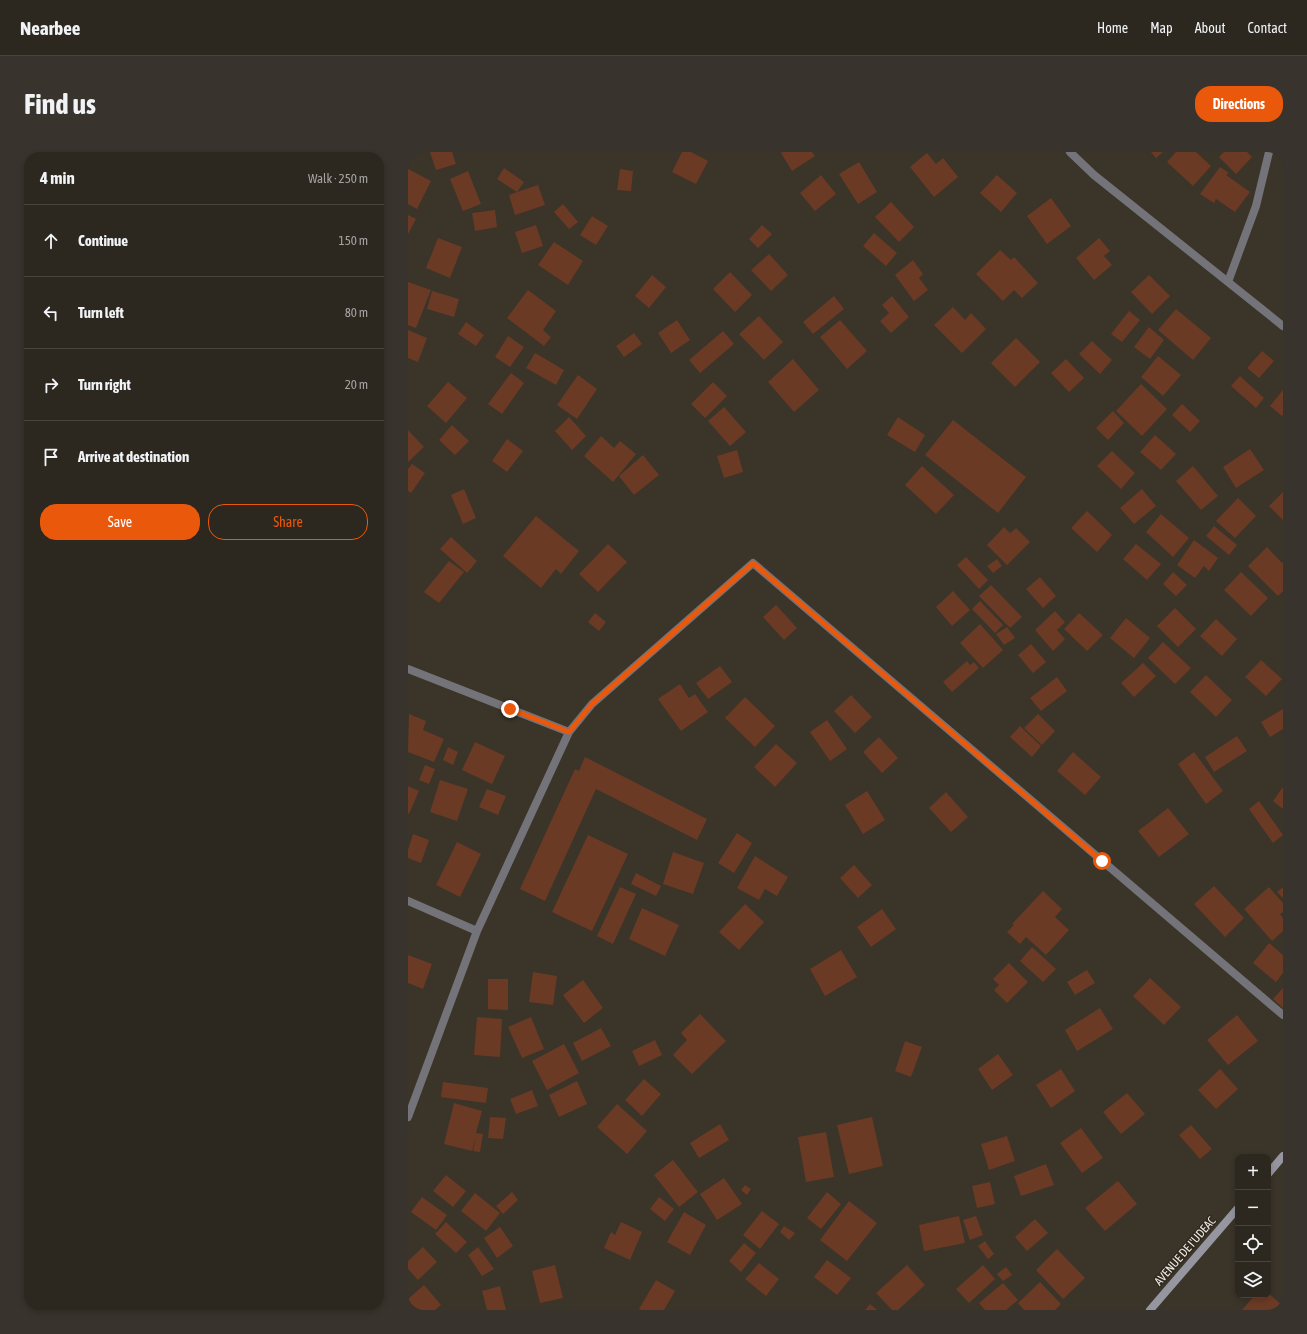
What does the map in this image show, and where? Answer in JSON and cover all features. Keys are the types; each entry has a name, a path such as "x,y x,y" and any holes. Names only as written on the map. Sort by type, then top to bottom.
{"main road":[{"path":"1271,1170 1283,1156"},
{"name":"AVENUE DE I'UDEAC","path":"1150,1310 1235,1211"}],"street":[{"path":"1070,152 1094,175 1283,326"},
{"path":"1228,282 1256,206 1269,152"},
{"path":"408,1117 478,931 569,732 592,704 753,563 1283,1015"},
{"path":"408,669 569,732"},
{"path":"408,900 478,931"}],"building":[{"path":"430,152 452,152 456,164 436,170"},
{"path":"682,152 691,152 708,161 696,184 672,172"},
{"path":"812,152 815,156 792,171 781,153"},
{"path":"1151,152 1163,152 1156,158"},
{"path":"1176,152 1196,152 1211,166 1193,186 1167,162"},
{"path":"1224,152 1247,152 1252,157 1236,174 1219,157"},
{"path":"927,153 936,164 943,158 958,177 934,197 910,167"},
{"path":"859,162 877,192 858,204 839,174"},
{"path":"1220,167 1229,173 1226,175 1250,192 1235,212 1216,199 1214,203 1200,194"},
{"path":"504,168 524,182 517,192 497,179"},
{"path":"408,169 431,181 417,209 408,204"},
{"path":"620,169 633,171 631,191 617,190"},
{"path":"468,171 481,204 463,211 450,179"},
{"path":"821,175 836,194 815,211 800,193"},
{"path":"997,175 1017,193 1001,212 980,193"},
{"path":"538,185 545,205 515,215 509,195"},
{"path":"1051,198 1071,226 1047,244 1027,216"},
{"path":"891,202 914,227 899,242 875,217"},
{"path":"563,204 578,222 569,229 554,212"},
{"path":"495,210 497,227 475,231 472,213"},
{"path":"408,215 416,219 408,234"},
{"path":"592,216 608,226 596,245 580,235"},
{"path":"536,225 543,246 522,253 515,232"},
{"path":"762,225 772,234 758,248 749,239"},
{"path":"874,233 897,253 886,266 863,246"},
{"path":"438,238 462,247 450,278 426,268"},
{"path":"1099,238 1110,251 1104,256 1112,265 1094,280 1076,258"},
{"path":"554,242 583,261 568,285 538,265"},
{"path":"1000,250 1011,260 1014,257 1038,283 1022,298 1014,290 1003,301 976,274"},
{"path":"769,254 788,275 771,291 751,270"},
{"path":"913,260 923,274 919,278 928,290 914,301 895,275"},
{"path":"730,272 752,295 735,312 713,289"},
{"path":"652,275 666,287 649,308 635,296"},
{"path":"1149,275 1170,296 1152,314 1131,292"},
{"path":"408,282 431,290 416,328 408,325"},
{"path":"528,290 556,311 543,330 551,337 544,346 507,318"},
{"path":"432,291 459,299 454,317 427,309"},
{"path":"834,296 844,309 813,334 803,322"},
{"path":"892,296 909,317 891,333 880,321 889,313 882,305"},
{"path":"953,307 965,320 971,313 986,329 962,353 934,325"},
{"path":"1176,309 1211,338 1193,360 1158,330"},
{"path":"1129,311 1140,320 1122,342 1111,334"},
{"path":"759,316 783,342 764,360 739,334"},
{"path":"677,320 690,340 671,353 658,333"},
{"path":"840,320 867,351 847,369 820,337"},
{"path":"466,322 484,335 476,346 458,334"},
{"path":"1149,327 1164,340 1150,359 1134,347"},
{"path":"408,330 427,338 418,362 408,358"},
{"path":"723,331 734,344 700,373 689,360"},
{"path":"634,333 642,344 624,357 616,346"},
{"path":"508,336 524,347 510,367 495,357"},
{"path":"1016,338 1040,362 1015,387 991,363"},
{"path":"1092,341 1112,360 1100,374 1079,354"},
{"path":"1262,351 1274,361 1259,378 1247,368"},
{"path":"535,353 564,370 556,385 526,368"},
{"path":"1158,356 1181,375 1163,396 1141,377"},
{"path":"793,359 819,390 794,412 768,382"},
{"path":"1066,359 1084,378 1069,392 1051,373"},
{"path":"511,373 524,383 502,414 488,404"},
{"path":"578,375 597,389 577,419 557,405"},
{"path":"1240,376 1264,398 1256,408 1231,386"},
{"path":"448,382 467,398 446,423 427,406"},
{"path":"713,382 727,396 705,418 691,404"},
{"path":"1141,384 1167,409 1142,436 1116,411"},
{"path":"1283,390 1283,415 1282,416 1270,406"},
{"path":"1182,404 1200,421 1190,432 1172,415"},
{"path":"724,407 746,432 730,446 708,421"},
{"path":"1113,411 1124,423 1108,440 1096,428"},
{"path":"569,417 586,436 572,450 555,431"},
{"path":"898,417 925,435 915,452 887,435"},
{"path":"953,420 1026,477 998,513 925,455"},
{"path":"452,425 469,441 455,455 439,440"},
{"path":"408,430 424,447 408,462"},
{"path":"1155,435 1176,454 1161,470 1140,452"},
{"path":"601,436 614,448 620,441 636,454 613,482 584,456"},
{"path":"507,439 523,451 507,472 492,461"},
{"path":"1250,449 1264,470 1236,488 1223,467"},
{"path":"737,450 743,472 724,478 717,456"},
{"path":"1112,451 1135,473 1121,489 1097,466"},
{"path":"643,455 659,475 634,495 619,476"},
{"path":"412,464 425,473 411,493 408,491 408,469"},
{"path":"922,466 954,495 936,514 905,485"},
{"path":"1193,466 1218,496 1201,510 1176,481"},
{"path":"464,489 476,518 463,524 451,495"},
{"path":"1142,489 1156,506 1134,524 1120,508"},
{"path":"1283,492 1283,520 1269,506"},
{"path":"1238,498 1256,516 1235,538 1216,521"},
{"path":"1087,511 1112,535 1097,552 1071,528"},
{"path":"1161,514 1189,538 1173,557 1146,532"},
{"path":"536,516 579,551 561,574 556,569 541,588 503,556"},
{"path":"1214,526 1237,545 1229,555 1206,536"},
{"path":"1004,527 1010,533 1016,528 1030,542 1007,565 987,545"},
{"path":"451,537 477,561 467,573 440,549"},
{"path":"1194,540 1218,558 1209,571 1204,566 1195,578 1177,565"},
{"path":"608,544 627,562 598,592 579,574"},
{"path":"1136,544 1161,564 1147,580 1123,559"},
{"path":"1267,547 1282,563 1283,562 1283,591 1278,596 1248,566"},
{"path":"966,557 988,580 979,589 957,565"},
{"path":"997,559 1002,566 993,573 987,566"},
{"path":"449,561 464,572 439,603 424,592"},
{"path":"1173,572 1187,585 1176,596 1163,584"},
{"path":"1241,572 1268,598 1251,616 1224,590"},
{"path":"1040,577 1056,596 1043,608 1026,589"},
{"path":"991,585 1022,617 1010,628 979,596"},
{"path":"953,591 970,610 952,626 936,607"},
{"path":"980,601 1003,625 995,633 972,609"},
{"path":"776,605 797,628 784,640 763,617"},
{"path":"1175,608 1196,629 1178,647 1157,626"},
{"path":"1055,611 1065,622 1057,630 1065,639 1053,651 1035,630"},
{"path":"595,613 606,622 599,631 588,622"},
{"path":"1079,613 1103,635 1087,651 1064,629"},
{"path":"1126,618 1150,638 1134,658 1110,638"},
{"path":"1216,619 1237,639 1222,656 1200,636"},
{"path":"980,624 1003,650 983,668 960,643"},
{"path":"1007,627 1015,638 1004,645 996,634"},
{"path":"1163,642 1191,668 1175,684 1148,658"},
{"path":"1031,644 1046,662 1033,673 1018,655"},
{"path":"1261,660 1282,679 1266,696 1245,677"},
{"path":"967,661 970,665 974,662 979,668 952,692 943,682"},
{"path":"1143,663 1156,676 1134,697 1121,683"},
{"path":"720,666 732,682 708,699 696,683"},
{"path":"1206,675 1232,700 1216,717 1190,692"},
{"path":"1057,677 1067,691 1041,711 1030,698"},
{"path":"680,684 689,698 695,694 708,712 681,731 658,699"},
{"path":"851,695 872,717 855,733 834,711"},
{"path":"745,697 775,726 755,747 725,718"},
{"path":"1283,709 1283,729 1270,737 1261,722"},
{"path":"409,714 426,721 423,730 444,739 434,762 408,752"},
{"path":"1038,714 1055,731 1042,745 1024,728"},
{"path":"827,720 847,749 830,761 810,732"},
{"path":"1020,726 1041,746 1032,757 1010,737"},
{"path":"1237,736 1247,751 1214,772 1205,757"},
{"path":"879,737 898,758 882,773 863,752"},
{"path":"475,742 505,756 492,784 462,770"},
{"path":"776,744 797,763 775,787 754,767"},
{"path":"448,747 458,752 453,765 443,760"},
{"path":"1073,752 1101,777 1085,795 1057,771"},
{"path":"1194,752 1223,791 1206,804 1178,764"},
{"path":"585,757 707,819 697,840 596,789 545,901 520,889 575,769 579,771"},
{"path":"425,765 435,769 429,784 419,780"},
{"path":"440,780 468,789 457,821 430,812"},
{"path":"408,786 419,791 409,814 408,813"},
{"path":"1283,787 1283,809 1273,801"},
{"path":"487,789 506,796 498,815 479,807"},
{"path":"867,791 885,820 863,834 845,805"},
{"path":"946,792 968,817 951,832 929,808"},
{"path":"1259,801 1283,835 1273,843 1249,809"},
{"path":"1168,808 1189,834 1159,857 1138,831"},
{"path":"737,833 752,843 734,873 718,863"},
{"path":"413,834 429,840 421,863 408,858 408,850"},
{"path":"588,835 628,854 592,931 552,912"},
{"path":"457,842 481,854 460,897 436,885"},
{"path":"673,852 704,863 693,894 663,884"},
{"path":"755,856 788,877 777,896 765,889 759,900 737,888"},
{"path":"854,865 872,885 858,898 840,878"},
{"path":"636,873 661,886 656,896 631,884"},
{"path":"1214,886 1244,918 1225,937 1194,904"},
{"path":"620,887 636,894 613,944 597,936"},
{"path":"1269,887 1283,903 1283,912 1280,914 1283,918 1283,931 1272,941 1244,909"},
{"path":"1283,887 1283,898 1277,892"},
{"path":"1043,891 1062,909 1055,917 1069,930 1046,955 1026,937 1020,944 1007,932 1014,925 1012,924"},
{"path":"745,904 764,922 739,950 719,932"},
{"path":"642,908 679,925 665,956 629,939"},
{"path":"882,909 896,929 871,947 857,927"},
{"path":"1269,943 1283,955 1283,973 1276,982 1253,963"},
{"path":"1032,947 1056,969 1043,982 1020,961"},
{"path":"841,950 857,977 825,996 810,969"},
{"path":"408,955 432,964 423,989 408,983"},
{"path":"1009,963 1028,982 1007,1003 994,990 999,985 993,979"},
{"path":"1087,970 1095,983 1075,995 1067,982"},
{"path":"533,972 557,976 553,1005 529,1002"},
{"path":"1150,978 1181,1007 1164,1025 1133,996"},
{"path":"488,979 508,979 508,1010 488,1009"},
{"path":"583,980 603,1008 584,1023 563,995"},
{"path":"1283,988 1283,1008 1273,999"},
{"path":"1100,1008 1113,1029 1077,1051 1065,1030"},
{"path":"700,1014 726,1041 692,1074 673,1055 687,1040 681,1033"},
{"path":"1237,1015 1258,1041 1228,1065 1207,1040"},
{"path":"477,1017 502,1019 500,1057 474,1055"},
{"path":"531,1017 544,1049 522,1058 508,1027"},
{"path":"601,1028 611,1046 582,1061 573,1043"},
{"path":"655,1040 662,1055 639,1066 632,1051"},
{"path":"905,1041 922,1047 911,1077 895,1071"},
{"path":"564,1044 579,1073 547,1090 532,1061"},
{"path":"998,1054 1013,1075 992,1090 978,1069"},
{"path":"1061,1069 1075,1091 1051,1108 1036,1085"},
{"path":"1220,1069 1238,1089 1216,1109 1198,1090"},
{"path":"644,1079 661,1094 642,1116 625,1100"},
{"path":"577,1081 587,1104 559,1117 549,1095"},
{"path":"443,1082 488,1088 486,1103 441,1097"},
{"path":"532,1090 538,1106 516,1114 510,1099"},
{"path":"1127,1093 1145,1114 1121,1134 1103,1112"},
{"path":"454,1103 482,1111 476,1133 483,1134 480,1152 473,1151 476,1137 472,1151 444,1144"},
{"path":"617,1104 647,1131 627,1154 597,1127"},
{"path":"490,1117 506,1118 503,1139 488,1138"},
{"path":"872,1117 883,1166 849,1174 837,1125"},
{"path":"720,1124 729,1140 699,1158 690,1143"},
{"path":"1191,1125 1212,1149 1200,1159 1179,1135"},
{"path":"1081,1128 1103,1158 1082,1173 1060,1143"},
{"path":"826,1132 834,1177 806,1182 798,1137"},
{"path":"1007,1136 1015,1161 989,1170 981,1144"},
{"path":"673,1160 698,1192 679,1207 654,1175"},
{"path":"1046,1164 1054,1185 1021,1196 1014,1176"},
{"path":"446,1175 466,1191 453,1207 433,1191"},
{"path":"724,1178 742,1204 717,1220 700,1194"},
{"path":"1118,1181 1137,1204 1105,1231 1085,1208"},
{"path":"990,1182 995,1204 977,1208 972,1186"},
{"path":"745,1185 751,1189 747,1195 741,1190"},
{"path":"512,1192 518,1200 503,1214 496,1206"},
{"path":"827,1192 841,1204 821,1229 807,1218"},
{"path":"475,1193 500,1213 486,1231 461,1211"},
{"path":"422,1197 447,1215 436,1230 411,1212"},
{"path":"659,1197 674,1209 665,1221 650,1209"},
{"path":"849,1201 877,1223 847,1261 820,1240"},
{"path":"762,1211 779,1224 760,1249 743,1235"},
{"path":"684,1212 706,1225 690,1255 667,1242"},
{"path":"959,1216 965,1243 924,1251 919,1225"},
{"path":"976,1216 983,1235 970,1240 963,1220"},
{"path":"1035,1219 1048,1233 1027,1251 1015,1237"},
{"path":"446,1222 467,1242 456,1253 435,1234"},
{"path":"621,1222 642,1232 630,1260 604,1248 611,1232 615,1235"},
{"path":"784,1226 795,1233 789,1240 780,1232"},
{"path":"500,1227 513,1246 497,1258 484,1238"},
{"path":"985,1241 994,1254 988,1259 978,1246"},
{"path":"744,1243 756,1253 741,1272 729,1261"},
{"path":"423,1247 437,1262 418,1280 408,1269 408,1261"},
{"path":"478,1247 494,1269 482,1276 468,1255"},
{"path":"1057,1249 1085,1278 1063,1299 1036,1270"},
{"path":"827,1260 851,1278 837,1295 814,1277"},
{"path":"759,1263 779,1279 766,1296 745,1279"},
{"path":"555,1265 563,1298 540,1303 532,1271"},
{"path":"907,1265 925,1285 898,1310 892,1310 876,1293"},
{"path":"983,1265 995,1279 969,1303 956,1289"},
{"path":"1006,1267 1012,1275 1003,1281 997,1274"},
{"path":"656,1280 675,1291 664,1310 639,1309"},
{"path":"1040,1282 1061,1304 1055,1310 1024,1310 1018,1303"},
{"path":"1003,1283 1018,1300 1006,1310 985,1310 979,1303"},
{"path":"424,1285 441,1305 435,1310 408,1310 408,1299"},
{"path":"500,1286 506,1310 487,1310 482,1291"},
{"path":"1271,1296 1283,1306 1283,1310 1242,1310 1252,1298 1271,1298"},
{"path":"870,1304 877,1310 865,1310"}],"route":[{"path":"510,709 569,732 592,704 753,563 1102,861"}]}
